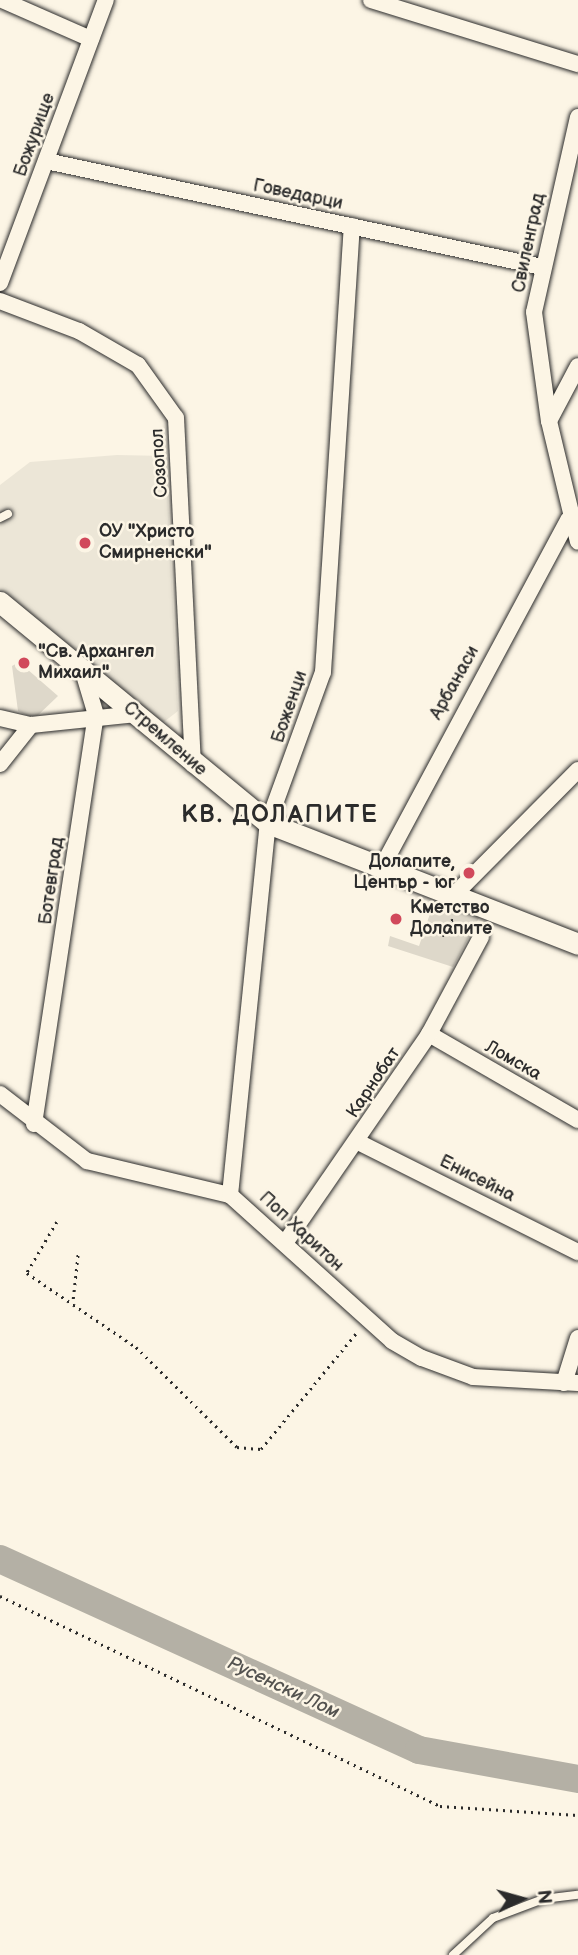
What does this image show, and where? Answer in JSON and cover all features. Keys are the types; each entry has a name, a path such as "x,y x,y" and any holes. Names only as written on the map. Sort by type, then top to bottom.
{"street":[{"path":"2,0 90,39"},
{"name":"Божурище","path":"0,284 106,0"},
{"path":"371,0 578,64"},
{"name":"Свиленград","path":"578,117 542,267 534,312 548,421 569,519 578,542"},
{"name":"Говедарци","path":"46,161 542,267"},
{"name":"Боженци","path":"230,1195 268,823 323,672 352,226"},
{"name":"Созопол","path":"0,301 79,331 138,365 176,418 193,765"},
{"path":"548,421 578,366"},
{"name":"Арбанаси","path":"382,869 569,519"},
{"name":"Стремление","path":"0,602 64,653 193,765 268,823 578,944"},
{"name":"Ботевград","path":"34,1124 96,715 92,687 64,653"},
{"path":"0,718 31,725 96,715 136,714"},
{"path":"0,764 31,725"},
{"path":"452,897 578,770"},
{"name":"Карнобат","path":"285,1243 358,1142 429,1034 481,937"},
{"name":"Ломска","path":"429,1034 578,1120"},
{"name":"Поп Харитон","path":"0,1094 34,1124 87,1161 230,1195 392,1341 446,1369 495,1381 571,1383"},
{"name":"Енисейна","path":"358,1142 578,1252"},
{"path":"571,1383 578,1338"}],"lane":[{"path":"453,1955 494,1918 543,1899 578,1895"}],"path":[{"path":"57,1222 27,1273 73,1299 136,1347 237,1447 261,1449 368,1319"},
{"path":"73,1299 78,1253"},
{"path":"0,1596 440,1806 578,1815"}],"shaded area":[{"name":"ОУ \"Христо Смирненски\"","path":"117,455 166,456 178,711 160,725 0,594 0,485 30,462"},
{"path":"19,662 58,696 34,719 18,711 12,666"},
{"path":"435,899 480,916 453,967 388,946 390,936 419,946"}],"waterway":[{"name":"Русенски Лом","path":"0,1559 419,1750 578,1779"}],"place":[{"name":"ОУ \"Христо Смирненски\"","path":"85,543"},
{"name":"\"Св. Архангел Михаил\"","path":"24,663"},
{"name":"Долапите, Център - юг","path":"469,873"},
{"name":"Кметство Долапите","path":"396,919"}],"district":[{"name":"КВ. ДОЛАПИТЕ","path":"280,815"}]}
